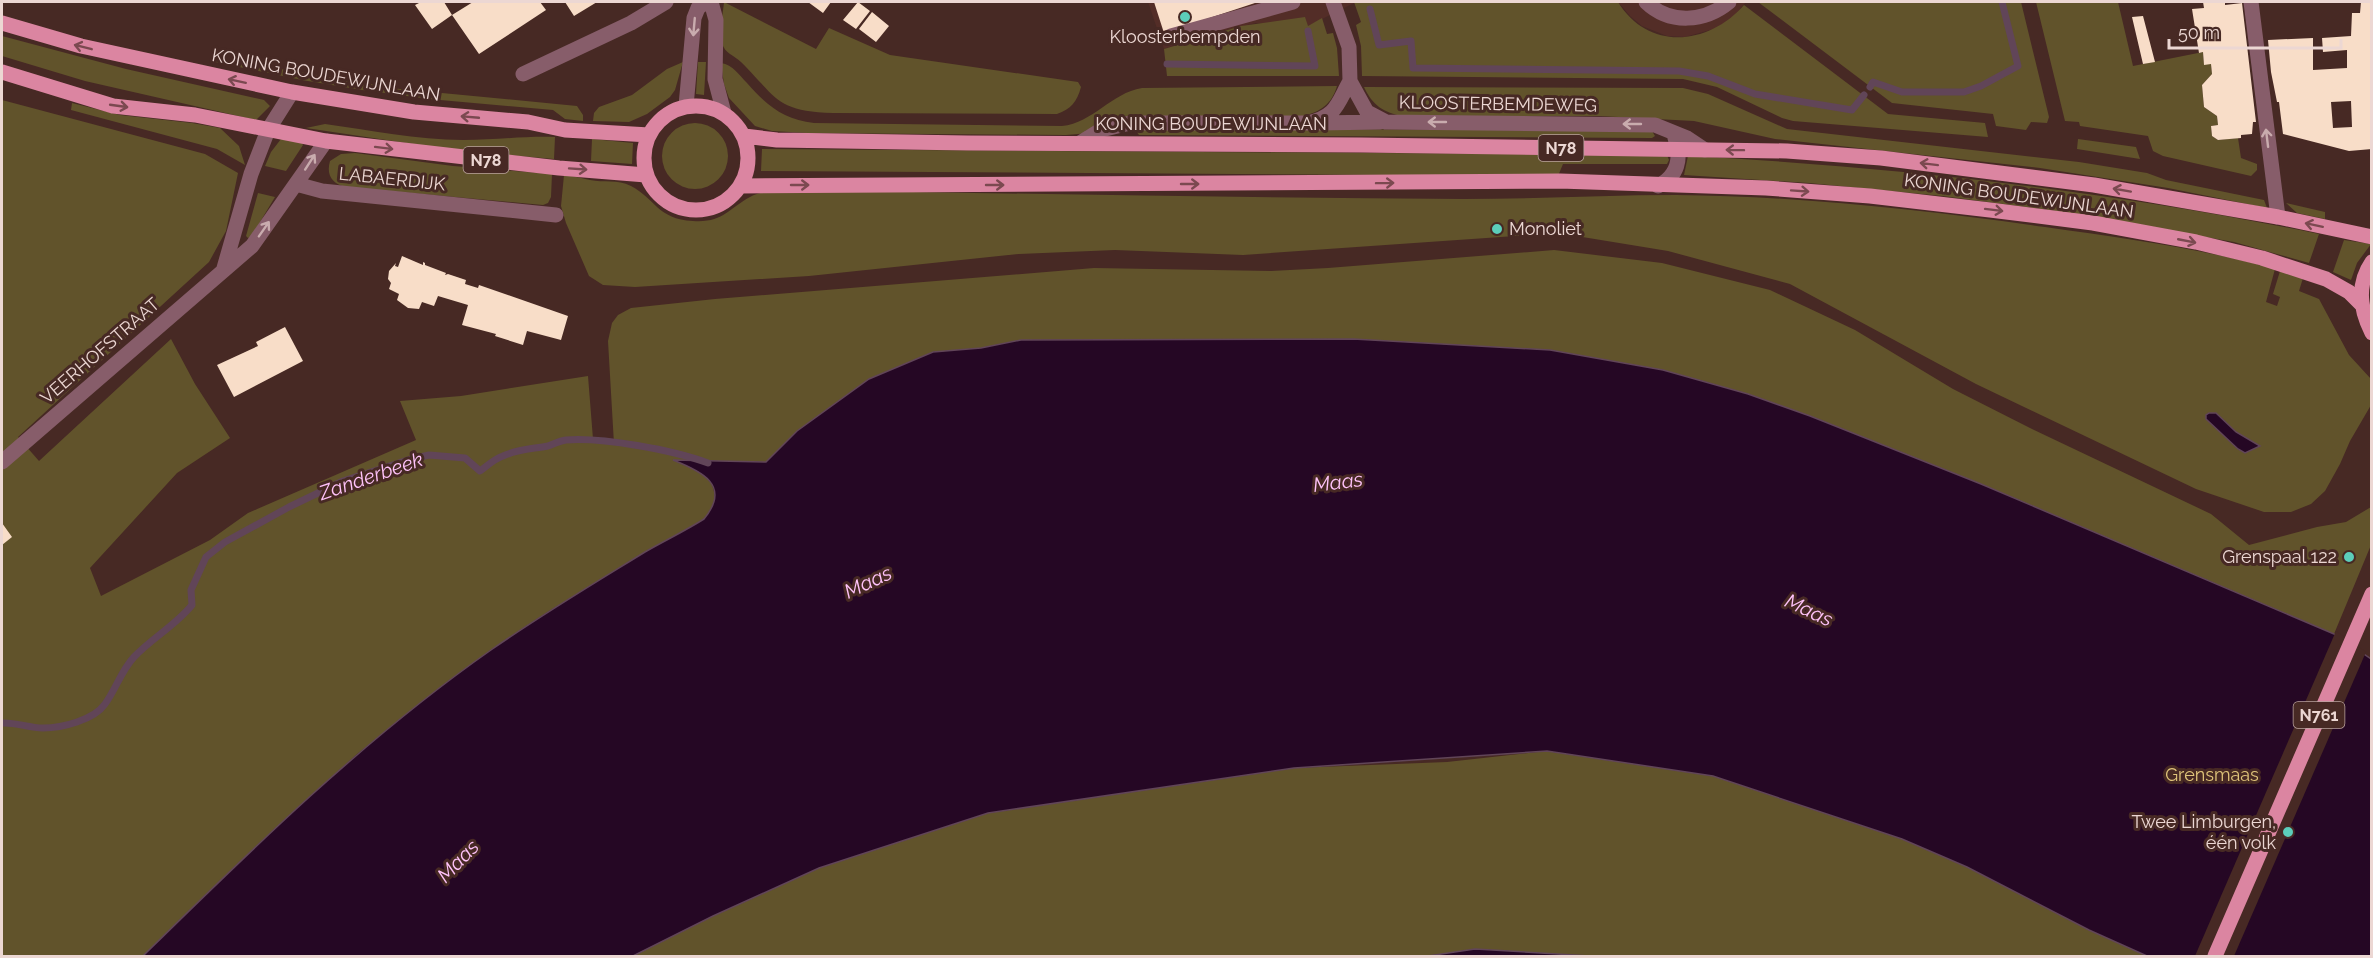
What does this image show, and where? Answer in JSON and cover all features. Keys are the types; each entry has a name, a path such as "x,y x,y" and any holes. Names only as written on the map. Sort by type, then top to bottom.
{"main road":[{"name":"KONING BOUDEWIJNLAAN","path":"2,23 92,49 292,92 414,112 528,122 565,130 649,135"},
{"name":"N78","path":"2,72 113,106 195,115 326,141 559,168 646,175"},
{"path":"686,106 705,106 724,113 744,136 748,152 748,170 741,186 732,197 719,206 690,211 675,207 653,188 646,175 643,161 649,135 658,122 671,112 686,106"},
{"name":"KONING BOUDEWIJNLAAN","path":"744,136 789,140 1787,151 1881,158 2094,185 2278,217 2372,237"},
{"name":"KONING BOUDEWIJNLAAN","path":"741,186 1560,181 1766,188 1870,196 2092,223 2196,242 2280,263 2339,285 2361,304"},
{"name":"N78","path":"2372,262 2363,278 2361,304 2372,333"},
{"name":"N761","path":"2215,957 2369,599"}],"street":[{"path":"523,74 631,23 666,2"},
{"path":"686,106 694,18 698,8 705,2"},
{"path":"711,2 716,20 715,79 724,113"},
{"path":"1171,36 1293,2"},
{"path":"1646,2 1666,15 1689,19 1709,15 1730,2"},
{"path":"2251,2 2278,217"},
{"path":"1308,123 1323,119 1332,112 1350,81 1349,47 1335,6"},
{"name":"KLOOSTERBEMDEWEG","path":"1350,81 1367,112 1386,122 1655,124 1705,150"},
{"path":"224,268 251,174 268,130 292,92"},
{"path":"1080,143 1101,130 1130,123 1386,122"},
{"path":"1658,186 1672,177 1679,160 1678,149 1670,130"},
{"name":"VEERHOFSTRAAT","path":"2,462 252,246 326,141"},
{"name":"LABAERDIJK","path":"296,184 322,191 556,215"}],"shaded area":[{"path":"724,2 816,49 829,28 890,55 1078,82 1081,87 1073,104 1057,114 833,113 800,109 789,106 771,94 741,62 725,50 721,33"},
{"path":"1148,2 1356,2 1308,26 1256,23 1198,37 1164,49"},
{"path":"1354,2 1618,2 1631,18 1646,29 1662,35 1680,37 1697,35 1714,28 1744,5 1888,114 1985,123 1988,137 1793,121 1717,87 1683,79 1362,76 1361,46 1356,25 1361,22"},
{"path":"1618,2 1746,2 1735,15 1717,28 1685,37 1667,36 1642,26"},
{"path":"1758,2 2021,2 2049,117 2047,123 2031,122 2026,130 1996,126 1993,114 1892,103"},
{"path":"2036,2 2118,2 2133,66 2203,52 2204,64 2211,64 2212,74 2202,85 2204,107 2217,116 2218,125 2211,126 2212,136 2218,140 2238,138 2241,158 2257,164 2257,170 2251,176 2163,156 2153,151 2148,136 2080,126 2079,122 2065,121"},
{"path":"1305,17 1308,26 1322,18 1327,34 1333,33 1337,48 1339,76 1167,76 1164,49 1241,26"},
{"path":"2,36 126,69 264,100 270,106 256,120 85,81 2,56"},
{"path":"215,58 400,89 577,106 583,115 583,121 565,119 553,110 429,99 302,80 215,62"},
{"path":"683,62 675,90 670,97 647,114 629,122 593,121 594,113 599,107 632,95 667,69"},
{"path":"698,62 706,62 704,95 696,94"},
{"path":"721,63 732,68 776,110 794,119 814,123 1062,126 1083,120 1121,96 1142,88 1337,86 1332,98 1325,106 1303,116 1101,124 1085,131 1090,133 1066,135 807,133 772,131 755,126 729,98"},
{"path":"1364,87 1683,88 1708,94 1787,129 2079,162 2147,173 2166,180 2264,200 2267,208 2168,188 2040,168 1775,139 1694,121 1599,116 1403,116 1379,107"},
{"path":"2,100 205,154 238,173 226,231 209,262 18,437 39,461 171,339 195,384 230,438 177,473 90,568 101,596 210,540 248,513 416,440 400,401 461,396 588,376 593,439 614,444 608,341 612,323 618,315 631,308 1094,268 1271,271 1554,250 1662,263 1770,290 1855,330 1953,389 2211,514 2249,545 2317,527 2346,522 2371,507 2371,545 2334,634 1981,484 1810,416 1707,382 1353,339 1021,340 981,348 797,431 766,462 675,460 705,475 712,485 714,503 704,519 549,611 489,651 357,754 143,956 2,956"},
{"path":"72,103 120,115 220,128 239,146 245,165 217,149 71,110"},
{"path":"695,123 708,126 718,133 725,143 728,156 725,169 718,179 708,186 695,189 682,186 672,179 665,169 662,156 665,143 672,133 682,126"},
{"path":"325,124 446,140 555,137 554,159 453,150 306,128"},
{"path":"1139,128 1652,131 1655,136 1652,138 1139,135 1136,131"},
{"path":"281,139 303,145 286,171 265,166 271,152"},
{"path":"592,139 633,143 632,164 591,161"},
{"path":"2078,139 2136,147 2140,159 2077,149"},
{"path":"762,149 1667,155 1669,160 1667,164 1563,164 1558,176 761,171"},
{"path":"355,153 453,166 552,174 551,197 548,203 543,205 345,187 331,178 330,161 341,154"},
{"path":"1688,156 1847,167 2005,183 2162,205 2319,234 2309,263 2234,242 2056,211 1942,196 1809,183 1684,175"},
{"path":"564,175 626,184 639,191 672,217 693,221 711,220 753,195 777,190 1464,199 1650,195 1722,196 1861,205 1999,221 2161,244 2275,269 2266,302 2277,306 2280,297 2273,294 2280,271 2303,278 2299,291 2319,299 2349,355 2371,379 2371,405 2325,491 2311,504 2291,512 2264,512 2196,489 1976,384 1790,284 1668,251 1558,233 1243,255 1115,250 1019,254 809,276 635,287 603,285 589,276 566,223 561,206"},
{"path":"258,193 275,197 251,237 248,238 246,236"},
{"path":"2286,203 2325,212 2325,219 2297,213"},
{"path":"2344,240 2371,244 2357,263 2351,280 2333,272"},
{"path":"1547,751 1713,776 1902,839 1967,867 2089,930 2147,956 1590,956 1475,949 1428,956 633,956 713,916 819,868 988,813 1294,768 1447,762"}],"water":[{"name":"Maas","path":"1353,339 1550,350 1663,370 1748,394 1810,416 1981,484 2334,634 2371,659 2371,956 2147,956 2089,930 1967,867 1902,839 1713,776 1547,751 1294,768 988,813 819,868 713,916 633,956 143,956 226,875 354,757 444,684 548,612 645,552 704,519 712,507 715,497 714,488 694,469 673,460 766,462 797,431 869,379 933,352 981,348 1021,340"},
{"path":"2209,413 2216,413 2236,432 2260,446 2245,453 2238,449 2206,419"},
{"path":"1475,949 1590,956 1428,956"}],"pier":[{"path":"2336,631 2366,652 2234,956 2195,956"}],"building":[{"path":"421,2 444,2 452,15 432,29 415,5"},
{"path":"473,2 540,2 546,10 479,54 452,15"},
{"path":"565,2 597,2 574,16"},
{"path":"808,2 831,2 823,13"},
{"path":"858,2 870,11 856,29 843,20"},
{"name":"Kloosterbempden","path":"1154,2 1258,2 1164,33"},
{"path":"2203,2 2225,2 2225,5 2242,3 2256,122 2253,122 2252,134 2241,135 2241,138 2218,140 2212,136 2211,126 2218,125 2217,116 2204,107 2202,85 2212,74 2211,64 2204,65 2203,52 2199,53 2192,9 2204,8"},
{"path":"2361,2 2372,2 2372,149 2349,151 2283,134 2279,102 2277,102 2271,72 2268,40 2313,38 2313,70 2347,68 2347,50 2323,52 2322,38 2351,36 2352,13 2360,13","holes":["2351,101 2352,127 2333,128 2331,102"]},
{"path":"872,12 889,26 876,42 859,29"},
{"path":"2143,16 2155,62 2143,64 2132,17"},
{"path":"402,256 423,265 423,262 425,265 446,273 445,275 466,280 465,284 478,288 479,285 568,316 561,340 527,331 523,345 495,336 496,334 462,325 468,305 438,296 434,306 422,302 419,309 408,308 397,300 399,294 389,289 391,283 388,279 389,271 396,263 395,266 398,267"},
{"path":"285,327 303,361 234,397 217,365 258,346 256,342"},
{"path":"2,523 12,537 2,545"}],"waterway":[{"path":"1870,87 1873,82 1902,92 1964,92 1981,86 2018,66 2002,2"},
{"path":"1370,9 1379,45 1411,41 1413,68 1679,71 1708,76 1755,94 1852,110 1864,95"},
{"path":"1167,64 1315,66 1308,31"},
{"name":"Zanderbeek","path":"2,723 51,728 86,719 100,710 134,657 192,605 191,590 206,557 225,542 343,481 429,455 465,458 480,471 509,454 566,440 598,440 637,445 708,463"}],"place":[{"name":"Kloosterbempden","path":"1185,17"},
{"name":"Monoliet","path":"1497,229"},
{"name":"Grenspaal 122","path":"2349,557"},
{"name":"Twee Limburgen, één volk","path":"2288,832"}],"park label":[{"name":"Grensmaas","path":"2212,775"}]}
